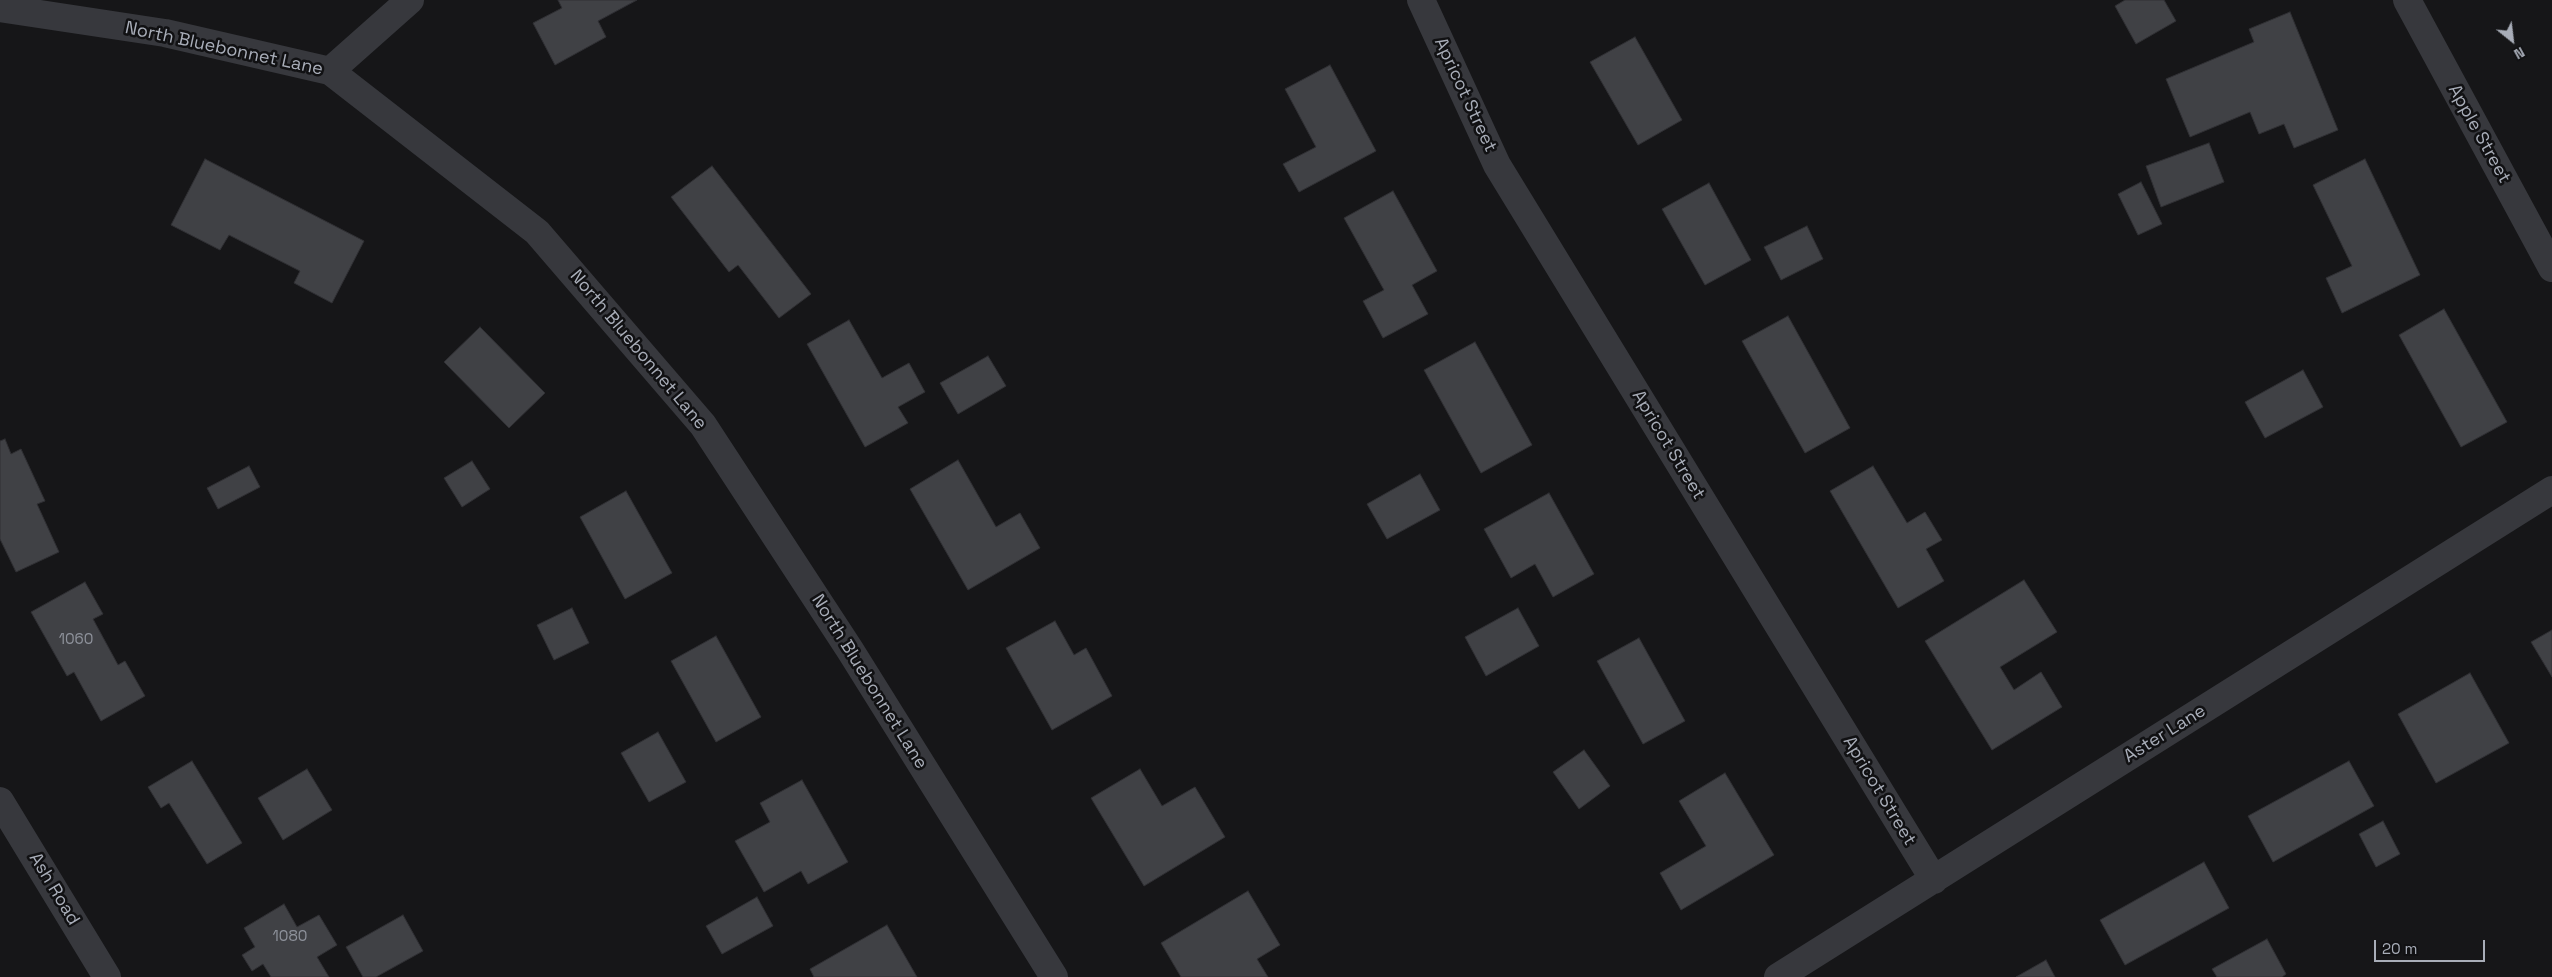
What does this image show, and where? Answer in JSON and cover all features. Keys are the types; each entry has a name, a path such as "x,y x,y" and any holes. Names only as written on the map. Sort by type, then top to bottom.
{"street":[{"path":"330,72 410,0"},
{"name":"Apricot Street","path":"1421,0 1497,165 1934,880"},
{"name":"Apple Street","path":"2406,0 2552,268"},
{"name":"North Bluebonnet Lane","path":"0,8 166,33 330,72 537,232 703,425 850,650 1054,977"},
{"name":"Aster Lane","path":"1778,977 2552,490"},
{"name":"Ash Road","path":"0,802 107,977"}],"building":[{"path":"558,0 637,0 598,21 606,37 555,65 533,23 562,8"},
{"path":"2125,0 2164,0 2176,21 2136,44 2115,6"},
{"path":"2290,12 2338,130 2294,148 2284,124 2259,134 2250,112 2190,137 2166,79 2254,42 2249,29"},
{"path":"1635,37 1682,120 1638,145 1590,62"},
{"path":"1330,65 1376,151 1299,192 1283,164 1316,147 1285,89"},
{"path":"2209,143 2224,182 2161,207 2146,166"},
{"path":"205,159 364,241 332,303 294,283 300,271 229,235 220,250 171,225"},
{"path":"2365,159 2420,275 2342,313 2326,278 2352,266 2313,185"},
{"path":"712,166 811,294 779,318 738,265 729,272 671,197"},
{"path":"2141,182 2162,224 2138,235 2118,194"},
{"path":"1709,183 1751,260 1705,285 1662,209"},
{"path":"1393,191 1437,271 1412,285 1428,314 1383,338 1363,301 1384,290 1344,218"},
{"path":"1807,226 1823,259 1781,280 1764,247"},
{"path":"2444,309 2507,422 2461,447 2399,335"},
{"path":"1788,316 1850,428 1805,453 1742,341"},
{"path":"849,320 882,378 909,363 925,392 898,407 908,423 865,447 807,344"},
{"path":"480,327 545,393 509,428 444,362"},
{"path":"1475,342 1532,445 1481,473 1424,370"},
{"path":"988,356 1006,386 958,414 940,383"},
{"path":"2303,370 2323,407 2265,438 2245,402"},
{"path":"5,439 11,454 21,449 45,501 37,504 59,552 16,572 0,539 0,441"},
{"path":"958,460 996,527 1020,513 1040,548 968,590 910,489"},
{"path":"472,461 490,489 462,507 444,478"},
{"path":"249,466 260,487 218,509 207,488"},
{"path":"1873,466 1907,523 1925,512 1942,540 1926,549 1944,581 1898,608 1830,491"},
{"path":"1420,474 1440,510 1387,539 1367,504"},
{"path":"626,491 672,573 625,599 580,517"},
{"path":"1549,493 1594,574 1553,597 1535,564 1511,578 1484,529"},
{"path":"2024,580 2057,632 2000,667 2014,690 2041,672 2062,707 1992,750 1925,641"},
{"path":"85,582 103,614 93,619 118,665 125,661 145,696 101,721 74,672 67,676 31,612"},
{"path":"572,608 589,643 554,660 537,625"},
{"path":"1518,608 1539,646 1486,676 1465,637"},
{"path":"1055,621 1074,655 1086,648 1112,696 1052,730 1006,648"},
{"path":"2552,630 2552,677 2531,642"},
{"path":"716,636 761,717 716,742 671,661"},
{"path":"1639,638 1685,721 1643,744 1597,661"},
{"path":"2470,673 2509,743 2436,783 2398,714"},
{"path":"658,732 686,782 649,802 621,753"},
{"path":"1584,750 1610,786 1579,809 1553,772"},
{"path":"192,761 242,843 207,864 169,803 161,808 148,787"},
{"path":"2349,761 2374,806 2273,862 2248,816"},
{"path":"307,769 332,810 283,840 258,798"},
{"path":"1140,769 1162,806 1195,787 1225,837 1144,886 1091,798"},
{"path":"1725,773 1774,855 1681,910 1660,873 1706,846 1679,801"},
{"path":"802,780 848,862 808,884 801,871 764,892 735,841 770,822 760,803"},
{"path":"2383,821 2400,854 2376,867 2359,834"},
{"path":"2204,862 2229,908 2125,965 2100,920"},
{"path":"1248,891 1280,945 1257,959 1268,977 1181,977 1161,943"},
{"path":"757,897 773,926 722,954 706,926"},
{"path":"284,904 297,927 319,915 337,945 317,957 329,977 271,977 263,964 252,971 242,955 255,947 244,928"},
{"path":"403,915 423,951 376,977 363,977 346,947"},
{"path":"887,925 917,977 814,977 810,969"},
{"path":"2267,939 2286,974 2282,977 2217,977 2212,969"},
{"path":"2046,960 2055,977 2016,977"}]}
